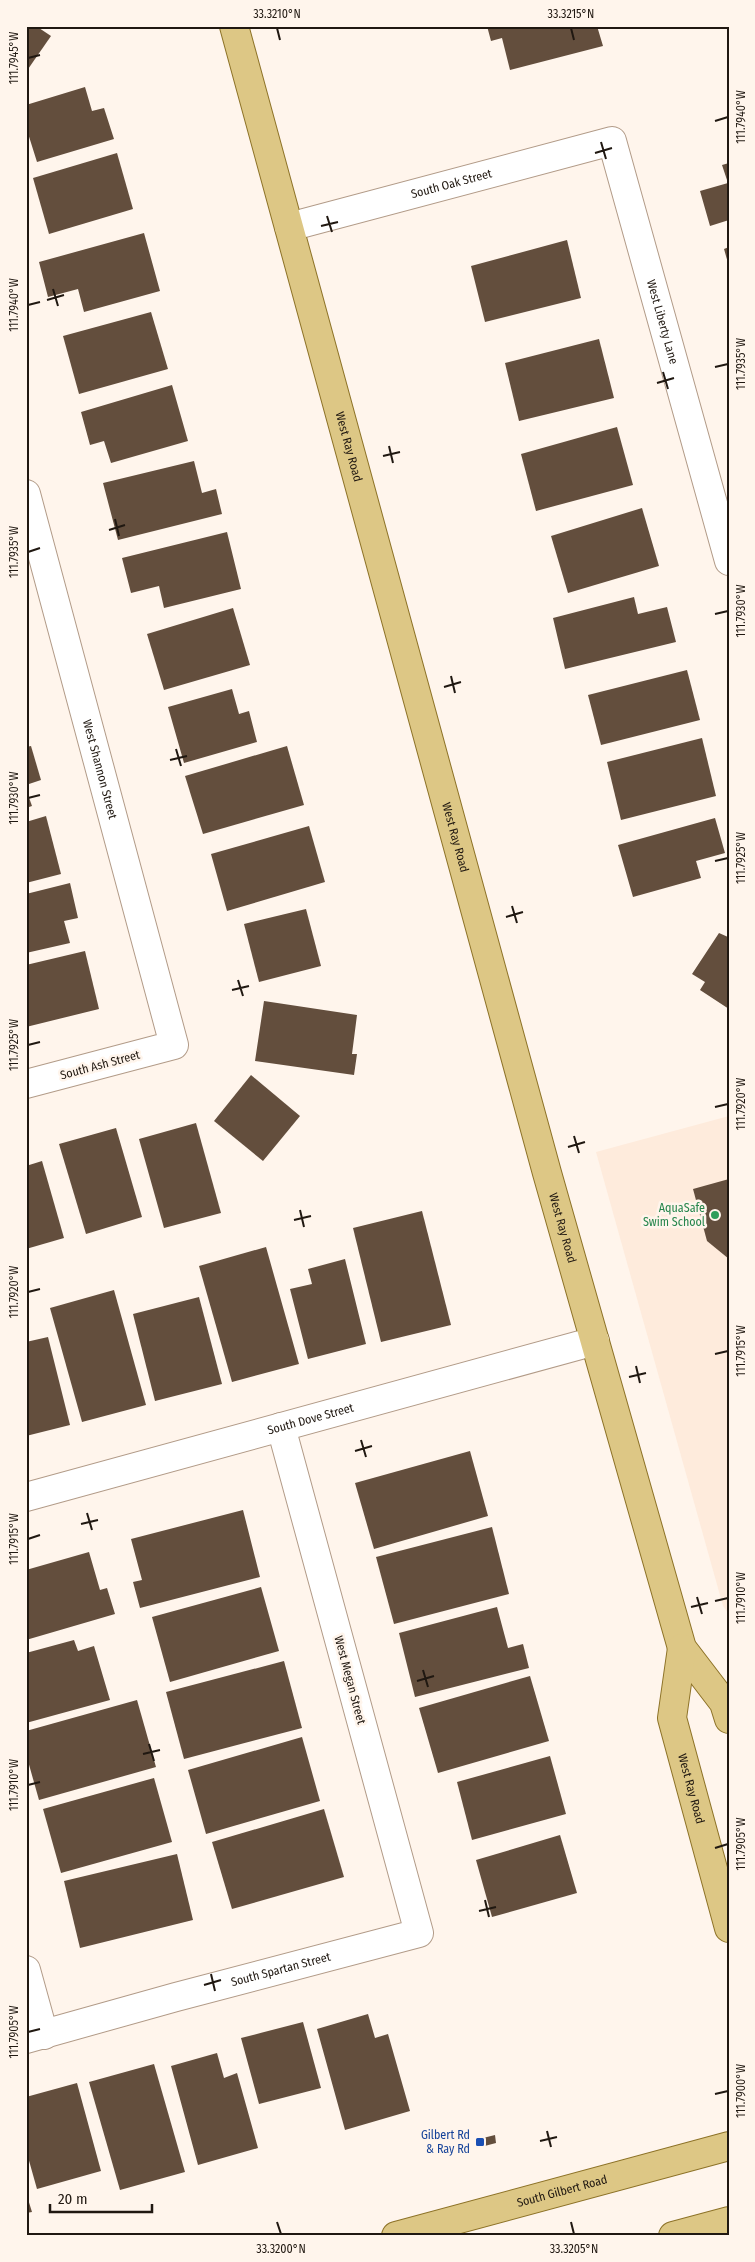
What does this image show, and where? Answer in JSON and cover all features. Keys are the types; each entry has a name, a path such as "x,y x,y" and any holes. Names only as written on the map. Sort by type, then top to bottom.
{"main road":[{"name":"West Ray Road","path":"234,26 595,1341 682,1648 724,1703 729,1719"},
{"name":"West Ray Road","path":"682,1648 672,1718 729,1928"},
{"name":"South Gilbert Road","path":"396,2236 729,2146"},
{"path":"673,2236 729,2221"}],"street":[{"name":"South Oak Street","path":"289,227 612,140"},
{"name":"West Liberty Lane","path":"612,140 729,561"},
{"name":"West Shannon Street","path":"26,494 174,1045"},
{"name":"South Ash Street","path":"26,1084 174,1045"},
{"name":"South Dove Street","path":"26,1497 595,1341"},
{"name":"West Megan Street","path":"281,1427 419,1932"},
{"name":"South Spartan Street","path":"35,2037 176,1996 419,1932"},
{"path":"26,1970 35,2037"}],"shaded area":[{"path":"729,1116 729,1614 723,1606 596,1152"}],"building":[{"path":"26,26 36,26 51,36 26,72"},
{"path":"487,26 597,26 603,46 510,70 502,38 491,41"},
{"path":"85,87 92,111 104,108 114,139 37,162 26,127 26,105"},
{"path":"117,153 133,209 49,234 33,178"},
{"path":"729,163 729,220 710,226 700,191 728,183 722,165"},
{"path":"144,233 160,291 84,312 78,289 48,297 39,262"},
{"path":"567,240 581,298 485,322 471,266"},
{"path":"729,247 729,263 728,263 724,249"},
{"path":"151,312 168,369 79,394 63,336"},
{"path":"599,339 614,398 519,421 505,363"},
{"path":"172,385 188,441 111,463 104,441 90,445 81,412"},
{"path":"617,427 633,485 536,511 521,454"},
{"path":"194,461 202,493 216,489 222,514 118,540 103,483"},
{"path":"642,508 659,566 568,593 551,536"},
{"path":"227,532 241,589 164,608 159,586 131,593 122,558"},
{"path":"634,597 638,614 667,607 676,642 565,669 553,618"},
{"path":"233,608 250,665 164,690 147,634"},
{"path":"687,670 700,720 601,745 588,695"},
{"path":"232,689 239,714 249,711 257,742 184,763 168,707"},
{"path":"702,738 716,796 621,820 607,762"},
{"path":"31,746 41,780 26,785 26,747"},
{"path":"287,746 304,805 203,834 185,776"},
{"path":"26,789 32,806 26,808"},
{"path":"46,816 61,874 26,883 26,822"},
{"path":"715,818 725,853 696,861 701,878 633,897 618,845"},
{"path":"309,826 325,882 227,911 211,854"},
{"path":"70,883 78,918 64,921 70,943 26,953 26,894"},
{"path":"306,909 321,966 259,982 244,924"},
{"path":"719,933 729,936 729,1009 700,990 705,982 692,974"},
{"path":"85,951 99,1009 26,1027 26,965"},
{"path":"264,1001 357,1015 352,1054 357,1054 354,1075 255,1061"},
{"path":"251,1075 300,1116 263,1161 214,1121"},
{"path":"196,1123 221,1213 164,1228 139,1139"},
{"path":"116,1128 142,1217 86,1234 59,1144"},
{"path":"42,1161 64,1238 26,1249 26,1166"},
{"name":"AquaSafe Swim School","path":"729,1179 729,1259 707,1241 693,1189"},
{"path":"422,1211 451,1325 381,1342 353,1228"},
{"path":"266,1247 299,1364 232,1382 199,1266"},
{"path":"345,1259 366,1344 308,1359 290,1289 312,1284 308,1269"},
{"path":"114,1290 146,1405 82,1422 50,1308"},
{"path":"199,1297 222,1384 155,1401 133,1314"},
{"path":"48,1337 70,1425 26,1436 26,1342"},
{"path":"470,1451 488,1516 374,1549 355,1483"},
{"path":"243,1510 260,1577 140,1608 133,1582 142,1580 131,1539"},
{"path":"492,1527 509,1594 394,1624 376,1557"},
{"path":"89,1552 100,1590 107,1588 115,1614 26,1640 26,1570"},
{"path":"261,1587 279,1651 170,1682 152,1617"},
{"path":"497,1607 508,1648 523,1644 529,1668 415,1697 399,1633"},
{"path":"74,1640 78,1651 94,1646 110,1700 26,1723 26,1653"},
{"path":"284,1661 302,1728 184,1759 166,1692"},
{"path":"530,1676 549,1741 438,1773 419,1708"},
{"path":"137,1700 156,1767 39,1800 26,1754 26,1731"},
{"path":"302,1737 320,1801 206,1834 188,1770"},
{"path":"550,1756 566,1814 472,1840 457,1782"},
{"path":"154,1778 172,1842 61,1873 43,1809"},
{"path":"324,1809 344,1877 232,1909 212,1842"},
{"path":"560,1835 577,1893 492,1917 476,1860"},
{"path":"177,1854 193,1920 80,1948 64,1881"},
{"path":"368,2014 375,2038 388,2034 410,2111 345,2130 317,2029"},
{"path":"303,2022 321,2088 259,2104 241,2038"},
{"path":"217,2053 224,2078 237,2073 258,2148 198,2165 171,2066"},
{"path":"154,2064 185,2172 120,2190 89,2082"},
{"path":"77,2083 101,2171 37,2189 26,2150 26,2097"},
{"path":"495,2135 496,2143 477,2148 475,2140"},
{"path":"26,2193 32,2212 26,2213"}],"place":[{"name":"AquaSafe Swim School","path":"715,1215"},
{"name":"Gilbert Rd & Ray Rd","path":"480,2142"}]}
